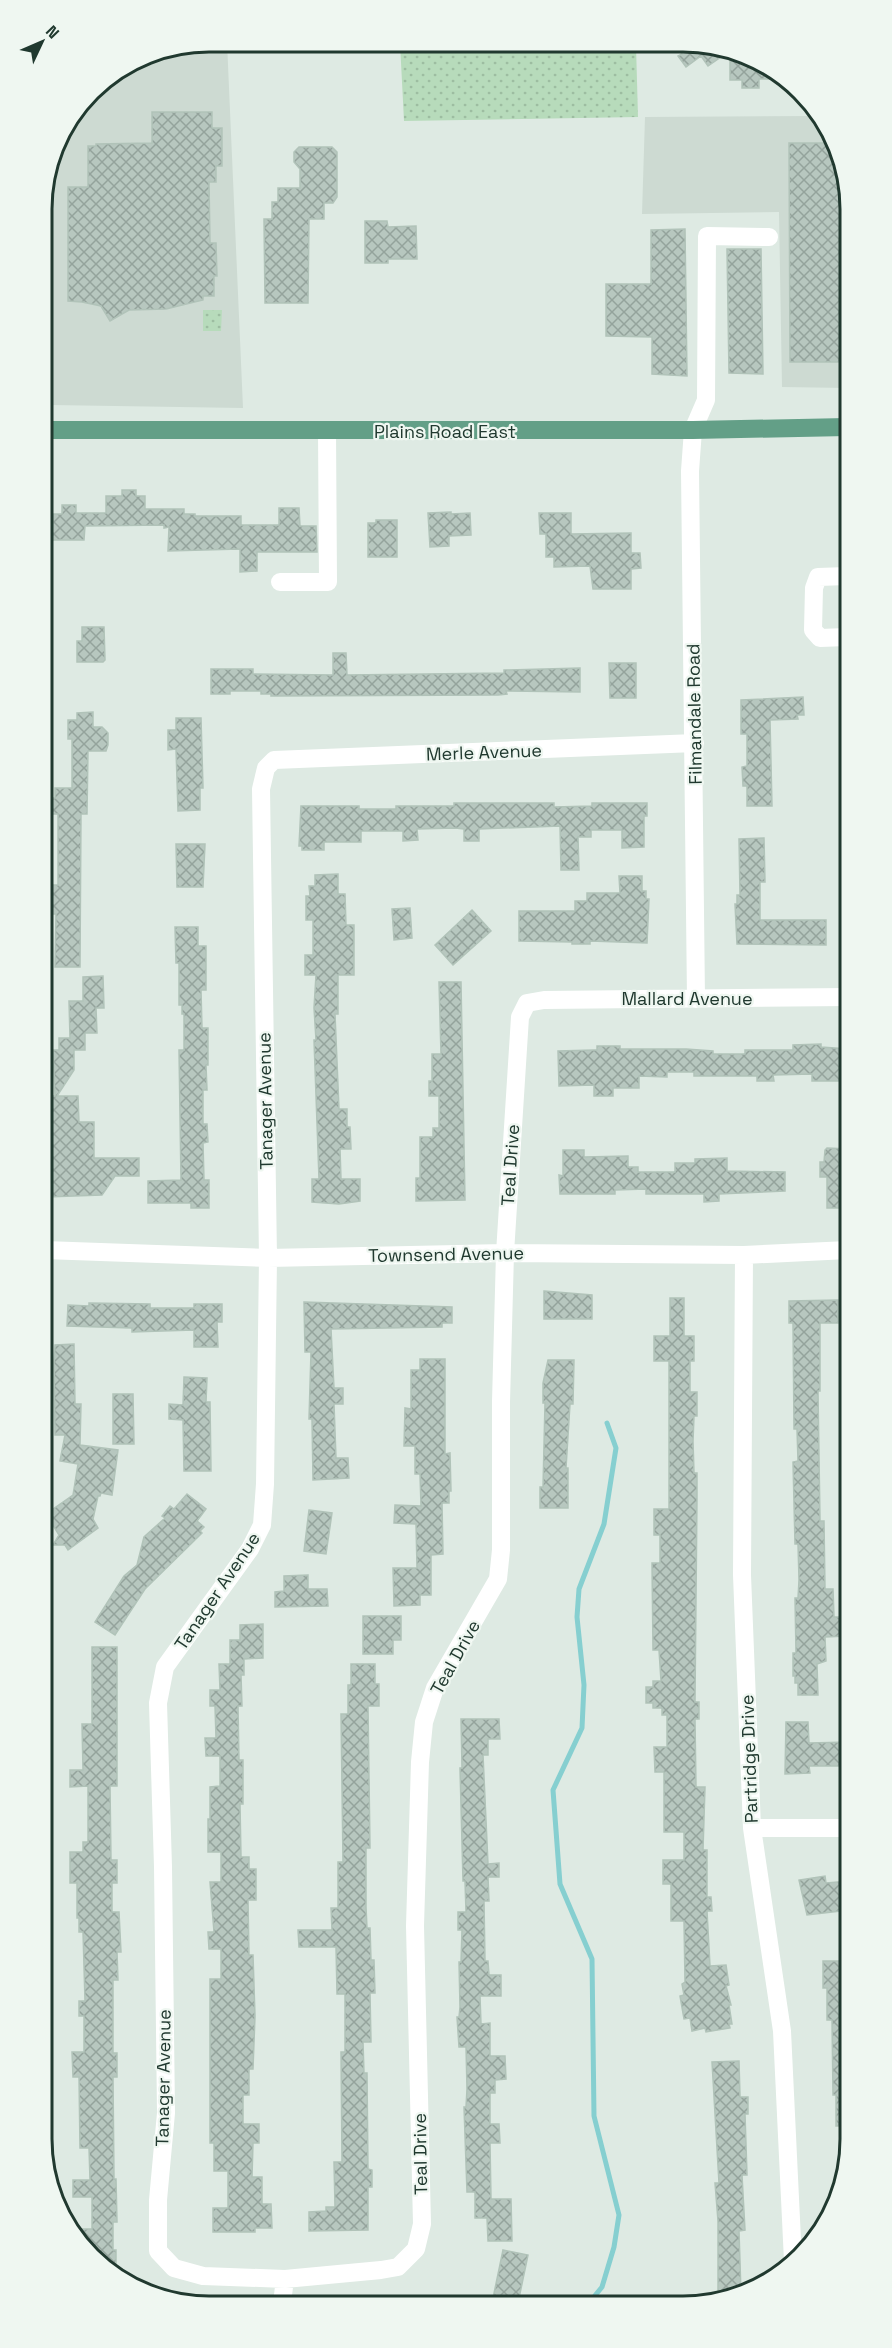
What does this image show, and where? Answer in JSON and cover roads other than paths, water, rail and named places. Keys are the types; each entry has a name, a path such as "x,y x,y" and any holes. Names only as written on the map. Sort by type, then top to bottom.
{"main road":[{"name":"Plains Road East","path":"53,430 693,430 840,427"}],"street":[{"name":"Filmandale Road","path":"696,999 695,743 690,479 693,430 706,400 707,236 769,237"},
{"path":"280,582 328,582 327,430"},
{"path":"840,576 818,577 814,588 813,630 820,638 840,637"},
{"name":"Merle Avenue","path":"274,760 695,743"},
{"name":"Tanager Avenue","path":"274,760 266,768 261,789 261,924 268,1258 265,1484 262,1525 250,1550 165,1667 158,1703 166,2113 157,2226 158,2251 174,2268 203,2276 285,2279"},
{"name":"Mallard Avenue","path":"527,1003 544,1000 840,997"},
{"name":"Teal Drive","path":"285,2279 398,2267 417,2249 422,2224 415,1926 420,1762 424,1722 435,1688 498,1579 501,1550 501,1402 505,1252 520,1017 527,1003"},
{"name":"Townsend Avenue","path":"52,1250 268,1258 505,1252 744,1254 839,1250"},
{"name":"Partridge Drive","path":"744,1254 742,1575 752,1828 782,2031 792,2250"},
{"path":"752,1828 839,1828"},
{"path":"283,2296 285,2279"}],"waterway":[{"path":"595,2296 602,2287 614,2247 619,2215 594,2116 592,1959 560,1884 553,1790 582,1728 584,1685 577,1617 579,1589 604,1524 616,1448 607,1423"}]}
